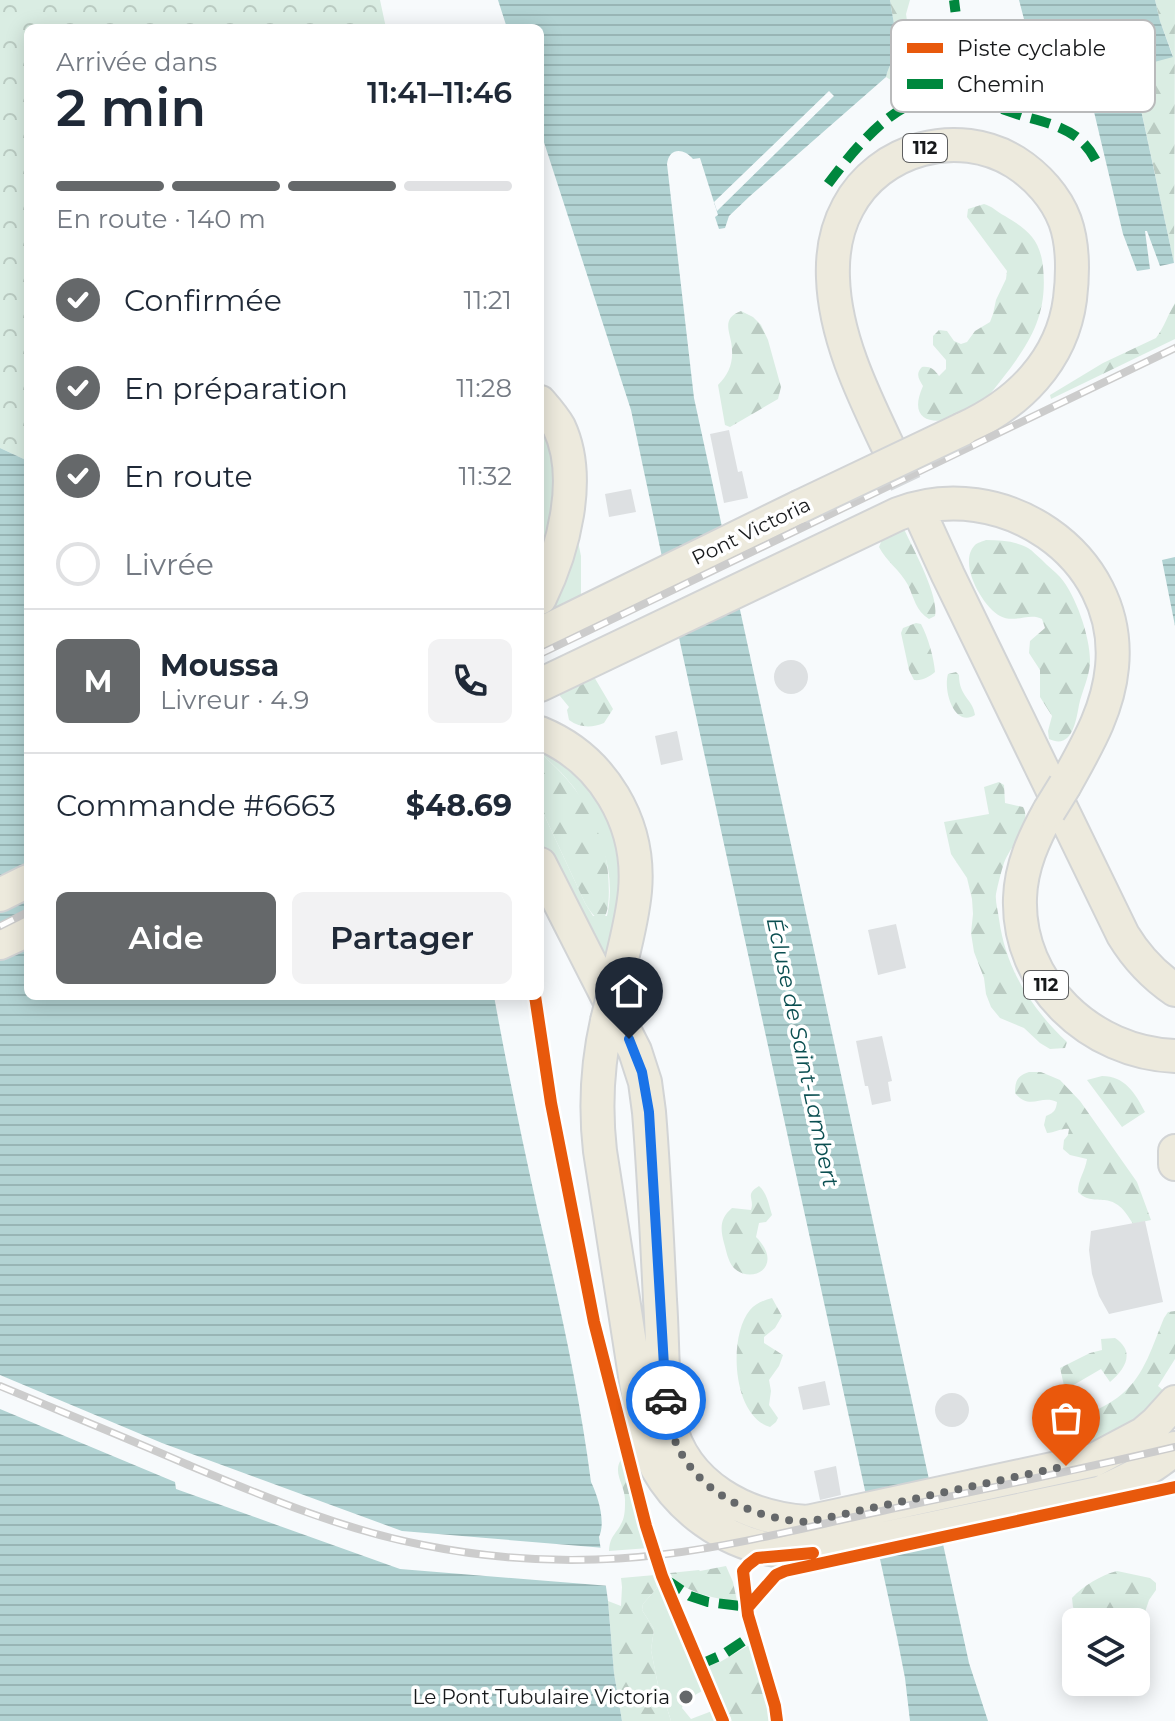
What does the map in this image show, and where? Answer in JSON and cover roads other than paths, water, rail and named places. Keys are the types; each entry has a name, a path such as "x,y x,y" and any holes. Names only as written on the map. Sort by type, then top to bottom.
{"main road":[{"name":"Pont Victoria","path":"544,632 987,417 1032,382 1052,353 1067,313 1072,280 1067,228 1060,209 1029,172 1010,159 988,150 948,144 910,153 887,165 869,178 848,207 838,231 833,264 839,324 860,384 892,455"},
{"path":"544,407 562,437 569,458 570,474 561,543 544,589"},
{"name":"112","path":"544,683 898,514 941,503 971,504 1004,511 1035,525 1061,543 1083,567 1101,594 1110,623 1113,652 1108,694 1092,737 1029,851 1021,885 1021,922 1026,942 1034,964 1052,994 1086,1027 1131,1048 1175,1056"},
{"path":"922,518 1123,935 1144,965 1175,990"},
{"path":"544,735 575,753 598,774 616,799 629,829 635,863 635,891 599,1067 597,1118 647,1444 665,1480 685,1503 704,1520 738,1539 769,1549 801,1533 1160,1460 1175,1448"},
{"path":"544,872 629,1039 645,1082 651,1128 666,1406 675,1438 692,1467 721,1496 801,1533 1101,1473 1124,1445 1156,1423 1175,1402"},
{"path":"0,895 24,883"},
{"path":"0,943 24,932"},
{"path":"1175,1151 1175,1164"}],"water":[{"name":"Écluse de Saint-Lambert","path":"498,0 890,0 893,20 891,63 886,77 750,196 729,216 725,228 719,229 715,217 718,215 700,158 693,159 677,151 671,154 667,164 694,398 969,1663 988,1721 910,1721 897,1637 631,410 544,142 544,24 506,24"},
{"path":"1019,0 1155,0 1173,57 1155,62 1155,20 1024,20"},
{"path":"1094,112 1141,112 1174,263 1160,266 1145,231 1150,269 1137,271 1123,234"},
{"path":"0,448 24,459 24,1000 495,1000 520,1131 568,1346 591,1482 600,1509 602,1524 599,1537 622,1721 0,1721"},
{"path":"1175,557 1175,626 1162,560"}],"tunnel":[{"path":"892,455 922,518"}],"railway":[{"path":"544,652 1175,348"},
{"path":"0,926 24,914"},
{"path":"0,1386 244,1488 332,1521 423,1545 514,1558 605,1559 721,1546 1175,1447"}],"place":[{"name":"Le Pont Tubulaire Victoria","path":"686,1697"}]}
